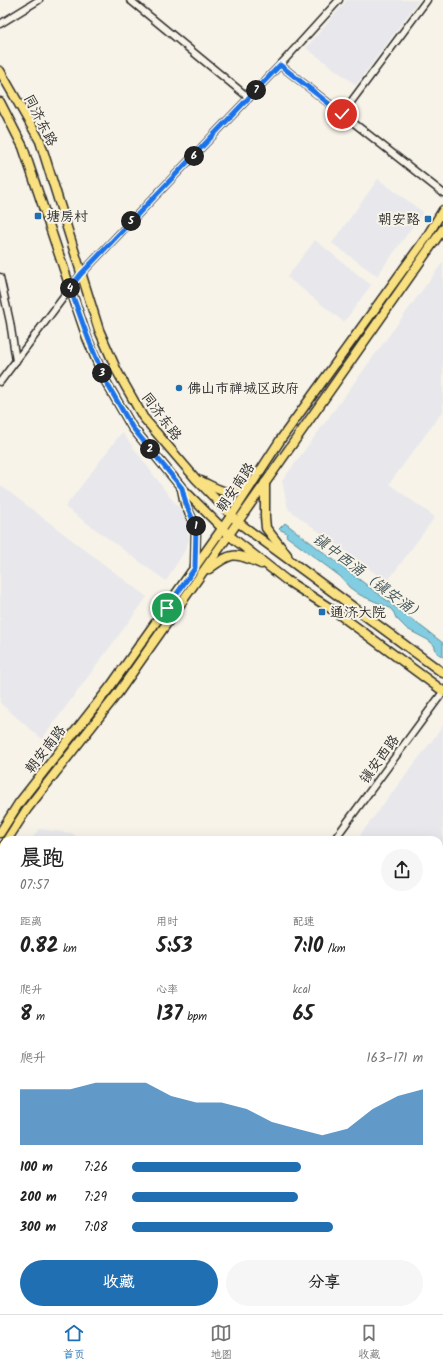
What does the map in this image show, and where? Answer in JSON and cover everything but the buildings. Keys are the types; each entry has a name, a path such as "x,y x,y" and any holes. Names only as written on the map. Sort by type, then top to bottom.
{"main road":[{"name":"同济东路","path":"0,71 40,141 100,330 117,371 143,418 238,523 443,673"},
{"name":"同济东路","path":"0,102 23,147 70,288 105,380 132,427 182,488 230,536 274,571 336,612 443,692"},
{"name":"朝安南路","path":"0,832 19,803 110,687 195,568 257,478 281,439 426,238 443,210"},
{"name":"朝安南路","path":"10,836 27,809 118,694 230,536 265,483 443,229"},
{"path":"196,478 224,492 236,492 257,478"},
{"path":"265,483 264,517 266,528 297,566"},
{"path":"182,488 186,504 196,527 195,568"},
{"path":"203,573 226,557 234,554 250,559 274,571"}],"street":[{"path":"0,24 39,0"},
{"path":"130,0 249,98"},
{"path":"0,382 81,274 249,98 339,0"},
{"path":"342,114 427,0"},
{"path":"280,65 443,193"},
{"path":"0,277 10,322 16,361"},
{"name":"镇安西路","path":"337,836 443,692"}],"shaded area":[{"path":"347,0 419,0 356,85 306,48"},
{"path":"378,179 423,212 377,276 332,243"},
{"path":"315,240 371,285 344,322 287,277"},
{"path":"443,262 443,411 389,484 435,517 387,582 288,509 282,481"},
{"path":"122,432 170,497 185,514 188,525 189,540 184,552 166,581 65,507"},
{"path":"0,485 147,597 42,739 0,703"},
{"path":"443,726 443,836 360,835"},
{"path":"39,829 72,833 76,836 34,836"}],"water":[{"path":"285,523 443,643 443,657 437,653 434,645 428,640 407,629 396,618 390,608 360,595 349,587 341,577 286,536 287,533 279,529"}],"place":[{"name":"塘房村","path":"38,216"},
{"name":"朝安路","path":"428,219"},
{"name":"佛山市禅城区政府","path":"179,388"},
{"name":"通济大院","path":"322,612"}],"route":[{"path":"167,608 195,568 194,555 197,543 196,527 186,504 182,488 132,427 105,380 70,288 81,274 280,65 342,114"}],"water label":[{"name":"镇中西涌（镇安涌）","path":"369,577"}]}
